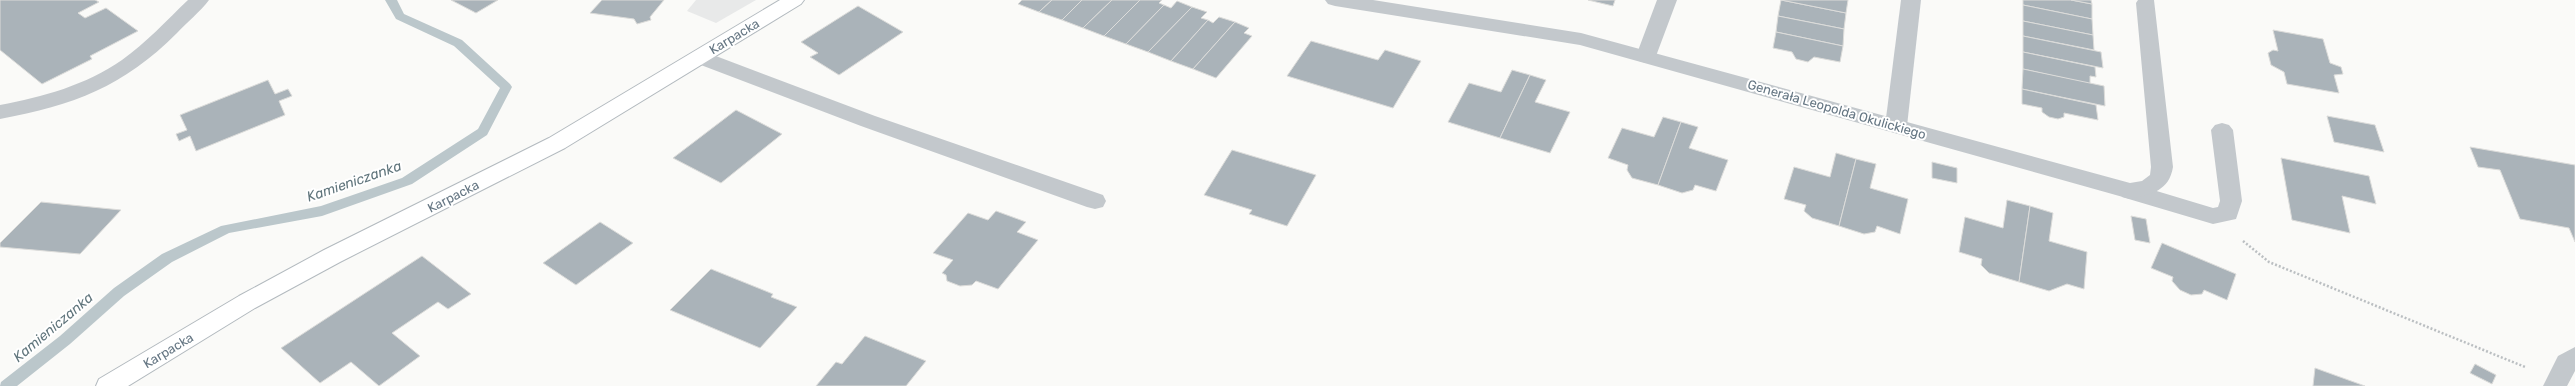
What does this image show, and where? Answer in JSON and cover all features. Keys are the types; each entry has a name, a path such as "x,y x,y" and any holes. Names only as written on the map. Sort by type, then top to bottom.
{"street":[{"path":"0,112 40,105 87,87 115,73 140,55 199,0"},
{"name":"Karpacka","path":"108,386 247,302 332,256 557,143 794,0"},
{"name":"Generała Leopolda Okulickiego","path":"1335,0 1398,11 1521,26 1646,56 2212,216"},
{"path":"1646,56 1668,0"},
{"path":"1896,126 1911,0"},
{"path":"2130,192 2149,187 2160,178 2162,167 2146,3"},
{"path":"700,57 868,121 1095,201"},
{"path":"2212,216 2228,213 2231,201 2222,130"},
{"path":"2556,383 2567,363 2575,357"}],"path":[{"path":"2212,216 2269,262 2556,383"}],"shaded area":[{"path":"696,0 756,0 716,23 687,11"}],"building":[{"path":"0,0 95,0 99,2 78,13 85,18 106,8 138,31 90,56 92,59 42,84 0,50"},
{"path":"451,0 498,0 476,13"},
{"path":"602,0 664,0 650,17 651,20 637,24 634,19 590,13"},
{"path":"1022,0 1052,0 1039,12 1018,4"},
{"path":"1052,0 1082,0 1062,20 1039,12"},
{"path":"1082,0 1112,0 1083,28 1062,20"},
{"path":"1112,0 1140,0 1104,36 1083,28"},
{"path":"1140,0 1162,0 1159,3 1164,5 1126,44 1104,36"},
{"path":"1588,0 1615,0 1613,6"},
{"path":"1781,0 1846,13 1844,29 1778,16"},
{"path":"1781,0 1848,0 1846,13"},
{"path":"2023,0 2071,0 2092,4 2092,19 2023,5"},
{"path":"2071,0 2091,0 2092,4"},
{"path":"1177,1 1192,7 1148,52 1126,44 1164,5 1171,8"},
{"path":"2023,5 2092,19 2093,35 2023,21"},
{"path":"858,6 903,32 839,75 810,57 818,53 801,42"},
{"path":"1192,7 1207,12 1201,18 1208,20 1171,61 1148,52"},
{"path":"1778,16 1844,29 1843,46 1776,32"},
{"path":"1219,17 1235,22 1193,69 1171,61 1208,20 1213,23"},
{"path":"2023,21 2093,35 2094,50 2023,36"},
{"path":"1235,22 1249,28 1244,33 1252,36 1216,78 1193,69"},
{"path":"2273,30 2323,39 2330,63 2341,67 2343,74 2334,75 2339,93 2287,84 2284,72 2271,65 2268,53 2273,50 2278,51"},
{"path":"1776,32 1843,46 1840,62 1814,57 1808,62 1796,59 1792,52 1773,48"},
{"path":"2023,36 2101,52 2103,68 2023,52"},
{"path":"1311,41 1378,60 1385,50 1421,61 1393,108 1287,76"},
{"path":"2023,52 2095,67 2096,77 2090,76 2090,84 2023,69"},
{"path":"2023,69 2104,86 2105,106 2022,89"},
{"path":"1512,70 1530,75 1500,138 1448,122 1469,83 1501,92"},
{"path":"1530,75 1546,80 1535,102 1570,112 1550,153 1500,138"},
{"path":"268,80 275,94 288,89 292,96 279,101 285,115 196,151 190,136 179,141 176,134 187,130 180,115"},
{"path":"2022,89 2096,105 2098,120 2064,113 2064,117 2058,119 2049,117 2042,112 2042,108 2022,104"},
{"path":"736,110 782,134 721,183 673,158"},
{"path":"2327,116 2375,125 2384,152 2334,142"},
{"path":"1663,117 1681,122 1658,185 1632,178 1627,170 1628,165 1608,158 1622,128 1654,137"},
{"path":"1681,122 1698,127 1689,148 1728,160 1716,191 1695,185 1693,190 1682,193 1658,185"},
{"path":"2470,147 2575,165 2575,242 2569,228 2520,219 2500,170 2478,167"},
{"path":"1232,150 1316,175 1287,226 1249,214 1252,210 1204,195"},
{"path":"1836,153 1856,159 1839,226 1812,218 1804,211 1806,205 1784,199 1794,167 1830,177"},
{"path":"2281,158 2369,176 2376,204 2342,196 2350,233 2292,220"},
{"path":"1856,159 1876,164 1870,188 1908,199 1900,234 1877,226 1875,232 1864,234 1839,226"},
{"path":"1932,162 1957,168 1957,183 1932,178"},
{"path":"2007,200 2030,206 2019,282 1989,273 1981,265 1982,259 1959,252 1965,217 2003,228"},
{"path":"41,202 121,210 80,254 0,247 0,243"},
{"path":"2030,206 2053,213 2049,241 2087,252 2084,289 2067,284 2049,291 2019,282"},
{"path":"996,211 1026,222 1017,232 1038,240 998,289 976,281 972,285 960,286 947,281 946,275 942,273 953,260 933,253 968,213 988,220"},
{"path":"2131,216 2146,219 2150,243 2135,240"},
{"path":"600,222 633,243 576,285 543,263"},
{"path":"2162,243 2236,274 2227,300 2204,290 2202,294 2191,295 2180,290 2172,281 2173,277 2151,268"},
{"path":"422,256 471,294 448,309 438,302 392,333 420,356 379,386 351,362 320,383 281,348"},
{"path":"711,269 773,294 771,297 797,307 760,348 670,310"},
{"path":"865,336 926,361 906,386 816,386 836,362 842,364"},
{"path":"2475,364 2496,375 2492,384 2470,373"},
{"path":"2315,368 2365,386 2313,386"}],"waterway":[{"name":"Kamieniczanka","path":"6,386 65,340 119,292 167,258 226,229 322,211 407,181 483,132 506,87 458,43 400,16 391,0"}]}
